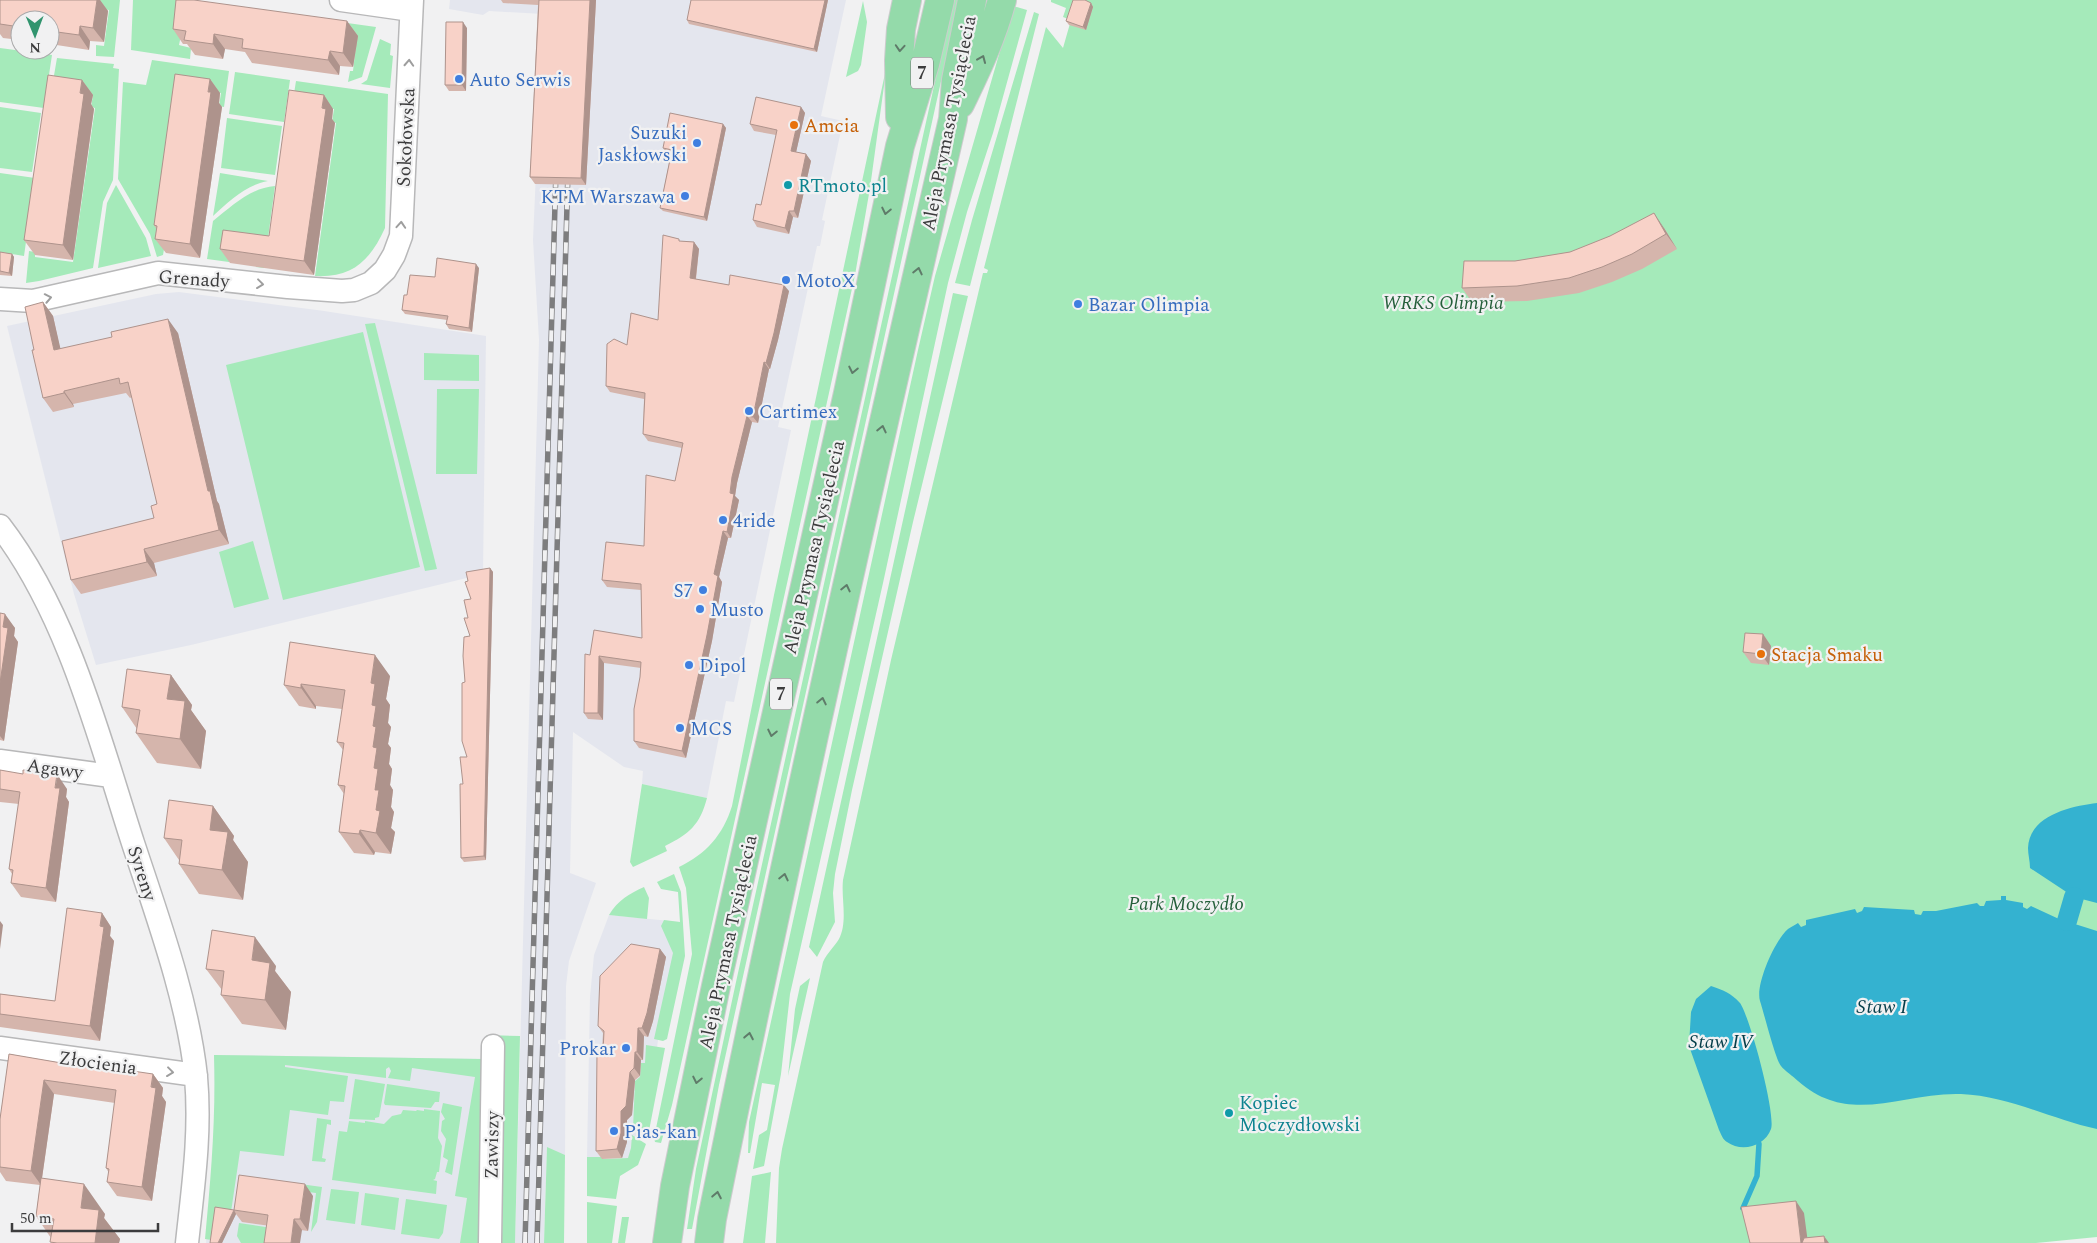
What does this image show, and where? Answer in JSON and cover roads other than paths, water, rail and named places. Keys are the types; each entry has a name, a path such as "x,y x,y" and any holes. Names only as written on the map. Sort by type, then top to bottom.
{"main road":[{"path":"900,146 899,60 901,29 907,0"},
{"name":"Aleja Prymasa Tysiąclecia","path":"667,1243 675,1186 716,986 846,403 900,146 925,64 940,0"},
{"name":"Aleja Prymasa Tysiąclecia","path":"709,1243 712,1219 757,997 882,428 953,119 958,67 972,0"},
{"path":"953,119 980,64 1002,0"}],"street":[{"path":"341,0 411,5"},
{"name":"Sokołowska","path":"385,270 394,255 400,236 411,5"},
{"name":"Grenady","path":"0,299 34,301 158,273 288,288 342,291 363,288 385,270"},
{"name":"Syreny","path":"0,526 16,547 45,597 78,677 154,908 187,1018 196,1075 198,1108 198,1141 187,1243"},
{"name":"Agawy","path":"0,761 111,776"},
{"name":"Zawiszy","path":"490,1243 493,1046"},
{"name":"Złocienia","path":"0,1048 196,1075"}],"water":[{"path":"2097,803 2097,903 2074,897 2030,868 2028,848 2030,837 2036,827 2044,820 2064,810"},
{"name":"Staw I","path":"2001,896 2006,896 2006,900 2023,903 2023,907 2027,909 2031,906 2059,919 2097,931 2097,1129 2013,1103 1961,1094 1939,1095 1876,1104 1857,1105 1837,1102 1817,1095 1781,1066 1773,1045 1759,994 1767,963 1777,943 1788,929 1798,923 1801,927 1806,925 1806,920 1855,909 1857,913 1862,911 1864,907 1914,910 1915,914 1921,915 1923,911 1936,911 1977,903 1980,906 1984,906 1986,901 2001,900"},
{"name":"Staw IV","path":"1711,986 1727,992 1740,1003 1750,1026 1761,1066 1770,1105 1771,1129 1764,1140 1752,1146 1739,1147 1723,1138 1689,1046 1691,1012 1696,999"}],"waterway":[{"path":"2067,921 2074,897"},
{"path":"1743,1208 1757,1176 1759,1144"}],"railway":[{"path":"525,1243 556,170"},
{"path":"537,1243 568,171"}],"place":[{"name":"Auto Serwis","path":"459,79"},
{"name":"Amcia","path":"794,125"},
{"name":"Suzuki Jaskłowski","path":"697,143"},
{"name":"RTmoto.pl","path":"788,185"},
{"name":"KTM Warszawa","path":"685,196"},
{"name":"MotoX","path":"786,280"},
{"name":"Bazar Olimpia","path":"1078,304"},
{"name":"Cartimex","path":"749,411"},
{"name":"4ride","path":"723,520"},
{"name":"S7","path":"703,590"},
{"name":"Musto","path":"700,609"},
{"name":"Stacja Smaku","path":"1761,654"},
{"name":"Dipol","path":"689,665"},
{"name":"MCS","path":"680,728"},
{"name":"Prokar","path":"626,1048"},
{"name":"Kopiec Moczydłowski","path":"1229,1113"},
{"name":"Pias-kan","path":"614,1131"}],"park label":[{"name":"WRKS Olimpia","path":"1443,302"},
{"name":"Park Moczydło","path":"1186,903"}]}
